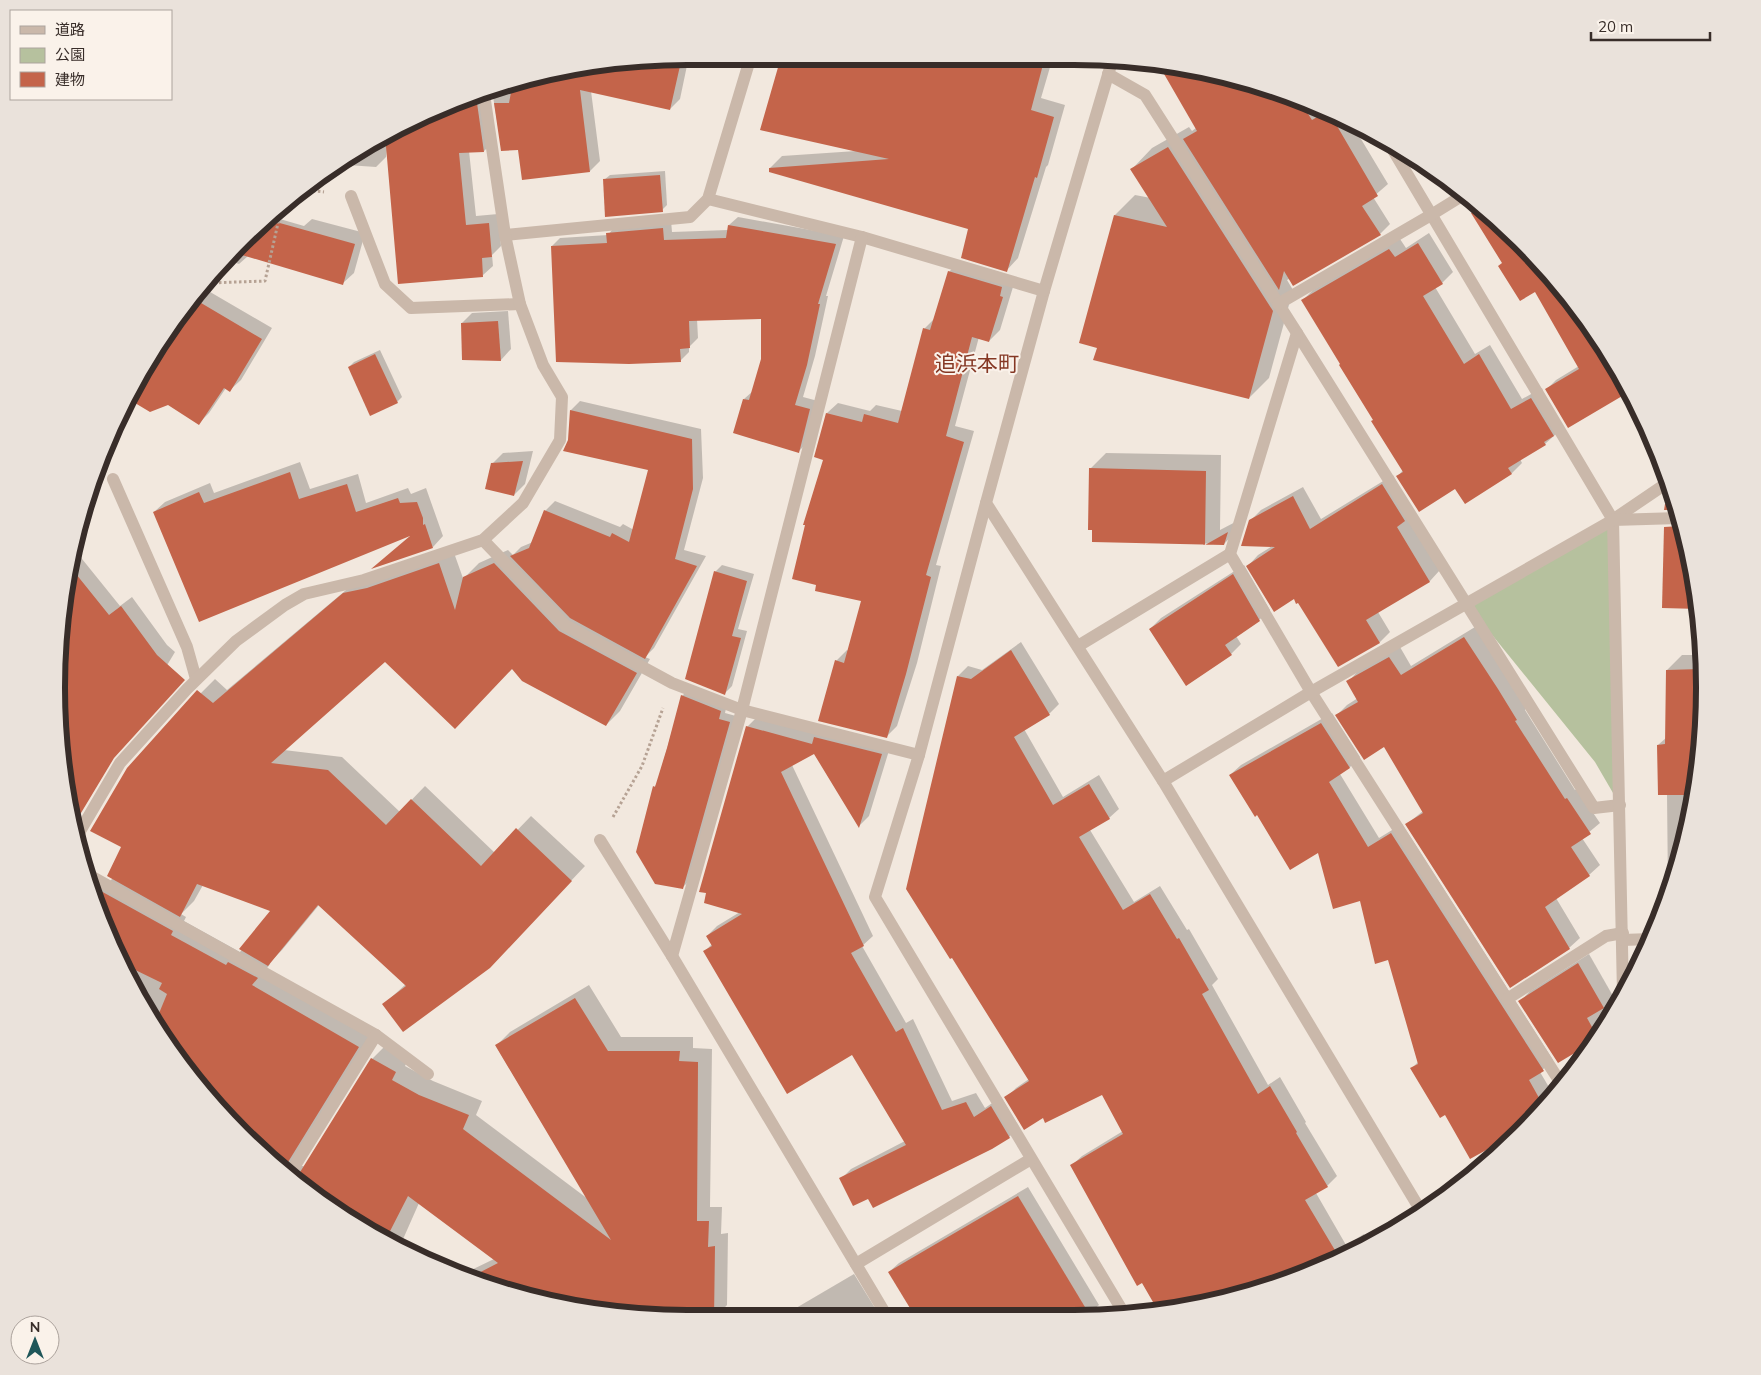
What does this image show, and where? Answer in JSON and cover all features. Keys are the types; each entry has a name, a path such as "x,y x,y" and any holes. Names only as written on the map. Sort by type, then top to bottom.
{"street":[{"path":"505,234 690,217 708,199 748,65"},
{"path":"1111,66 1044,291 919,755 875,897 1121,1308"},
{"path":"1108,74 1144,95 1298,333 1465,604 1594,808 1620,805"},
{"path":"81,829 120,763 196,679 236,641 285,605 304,594 364,580 483,540 523,504 560,440 562,397 543,365 520,304 505,234 485,99"},
{"path":"1396,155 1613,520 1623,980"},
{"path":"351,196 386,284 411,308 520,304"},
{"path":"708,199 862,237 1044,291"},
{"path":"1278,304 1458,199"},
{"path":"672,956 742,710 862,237"},
{"path":"1078,646 1230,554 1298,333"},
{"path":"113,479 187,646 196,679"},
{"path":"1164,781 1311,692 1613,520 1663,487"},
{"path":"986,503 1164,781 1418,1206"},
{"path":"1613,520 1673,518"},
{"path":"483,540 565,625 672,683 742,710 919,755"},
{"path":"1230,554 1311,692 1558,1078"},
{"path":"600,840 672,956 883,1310"},
{"path":"95,878 376,1035 428,1074"},
{"path":"1506,998 1606,936 1643,939"},
{"path":"293,1169 376,1035"},
{"path":"856,1264 1031,1159"}],"path":[{"path":"214,283 265,281 279,217"},
{"path":"600,840 642,766 672,683"}],"green space":[{"path":"1613,520 1620,805 1595,762 1467,604"}],"building":[{"path":"680,65 670,110 580,90 590,172 522,180 518,150 501,151 494,103 509,103 511,90 566,77 606,70"},
{"path":"779,65 1043,65 1031,110 1054,117 1007,272 961,258 968,229 769,172 769,168 889,159 760,130"},
{"path":"1162,71 1235,86 1305,109 1312,120 1320,116 1335,123 1378,196 1362,206 1381,235 1293,286 1284,271 1279,290 1183,139 1197,131"},
{"path":"477,103 484,152 459,153 466,225 489,223 492,257 482,258 483,277 398,284 386,143 449,112"},
{"path":"1168,147 1273,311 1249,399 1093,360 1097,348 1079,343 1114,215 1167,227 1130,169"},
{"path":"660,175 663,212 605,217 603,179"},
{"path":"1474,211 1484,219 1542,277 1591,342 1623,395 1568,428 1545,389 1579,369 1535,292 1520,301 1498,266 1502,263 1471,213"},
{"path":"274,221 355,244 343,285 240,254"},
{"path":"728,225 836,244 818,304 820,304 807,365 795,405 810,409 799,453 733,433 743,399 749,400 761,359 761,319 689,321 690,348 680,349 681,362 629,364 556,362 551,246 607,243 606,233 663,228 664,240 726,238"},
{"path":"1418,243 1443,284 1423,296 1464,364 1479,354 1511,409 1531,398 1554,436 1544,442 1546,445 1508,468 1512,474 1465,504 1455,489 1419,512 1396,476 1403,472 1371,421 1373,420 1301,300 1389,249 1395,257"},
{"path":"948,271 1002,287 1000,296 1003,297 989,342 972,337 946,436 964,442 926,575 931,577 887,738 818,721 835,660 844,663 861,601 815,591 816,585 792,579 805,525 803,525 823,460 814,457 826,413 862,422 864,414 898,423 923,328 930,330"},
{"path":"199,302 262,339 230,392 224,388 199,425 168,405 150,412 134,402 148,376 170,342"},
{"path":"498,321 501,361 462,360 461,323"},
{"path":"375,354 398,403 370,416 348,367"},
{"path":"570,410 692,439 693,489 675,559 697,566 645,659 570,618 510,556 529,548 544,510 610,537 612,533 629,542 648,470 563,451 568,440"},
{"path":"523,461 514,496 485,489 491,463"},
{"path":"1089,468 1206,471 1205,545 1092,542 1092,530 1088,530"},
{"path":"290,472 299,499 347,484 356,512 398,498 400,503 417,502 423,518 423,525 425,524 433,548 371,569 410,536 199,622 153,512 199,492 204,503"},
{"path":"1382,484 1405,521 1397,527 1430,582 1366,620 1380,643 1338,667 1298,603 1296,604 1294,599 1274,612 1246,566 1275,547 1241,546 1249,520 1293,496 1310,529"},
{"path":"1665,504 1668,504 1670,510 1664,510"},
{"path":"1675,526 1691,609 1662,608 1664,527"},
{"path":"1228,532 1224,545 1206,545"},
{"path":"439,563 455,610 463,577 494,563 559,631 637,673 606,726 522,681 512,669 455,729 385,662 271,763 328,770 386,825 411,799 481,866 516,828 572,881 490,968 403,1032 382,1004 406,986 318,905 268,966 239,949 270,911 197,884 180,917 107,876 121,847 90,831 127,768 197,690 213,703 343,593 367,588"},
{"path":"714,571 747,581 732,636 741,638 725,695 685,679"},
{"path":"76,574 109,615 121,606 157,655 185,680 114,758 79,817 70,769 65,688 66,647"},
{"path":"1233,574 1260,621 1225,645 1232,655 1186,686 1149,629"},
{"path":"1464,637 1565,799 1567,798 1591,834 1571,847 1590,876 1545,907 1570,949 1510,988 1405,824 1423,813 1384,747 1364,760 1335,715 1358,702 1346,681 1389,657 1401,675"},
{"path":"1011,650 1050,715 1014,737 1053,805 1089,784 1110,819 1079,837 1123,910 1150,894 1177,939 1179,938 1209,990 1202,994 1258,1094 1270,1086 1328,1187 1305,1200 1336,1252 1274,1277 1235,1289 1155,1305 1142,1283 1137,1286 1070,1165 1123,1134 1102,1095 1045,1123 1043,1118 1024,1130 1004,1097 1029,1081 952,958 950,959 906,889 957,676 971,679"},
{"path":"1696,669 1695,728 1686,795 1658,795 1657,745 1665,744 1666,670"},
{"path":"681,695 721,711 719,719 730,722 683,889 655,884 636,852 653,786 655,787"},
{"path":"1321,723 1350,768 1329,782 1368,847 1391,833 1544,1071 1529,1080 1540,1100 1491,1150 1490,1148 1470,1159 1445,1115 1440,1118 1410,1068 1418,1064 1388,960 1375,964 1360,901 1333,909 1318,853 1290,870 1257,815 1255,817 1229,775"},
{"path":"746,726 812,744 814,737 882,754 859,828 814,754 781,772 864,946 851,953 896,1032 903,1028 942,1110 966,1102 974,1117 991,1106 1010,1138 992,1149 873,1208 868,1199 853,1206 839,1178 906,1145 852,1055 787,1094 703,951 712,946 706,936 742,914 704,903 706,893 699,892"},
{"path":"99,890 173,931 171,935 226,965 228,962 258,978 252,985 359,1047 287,1164 247,1128 219,1098 170,1033 158,1015 167,994 159,989 162,983 132,968 112,926"},
{"path":"1578,963 1604,1008 1587,1018 1593,1029 1578,1051 1558,1063 1518,1001"},
{"path":"575,998 608,1051 680,1051 679,1061 698,1062 697,1221 709,1221 708,1247 715,1246 714,1310 647,1309 606,1305 526,1289 487,1277 478,1274 498,1263 408,1196 389,1234 342,1205 299,1173 371,1058 396,1072 392,1080 419,1095 469,1115 463,1129 611,1240 495,1045"},
{"path":"1018,1196 1087,1310 911,1310 888,1272"}],"district":[{"name":"追浜本町","path":"977,364"}]}
